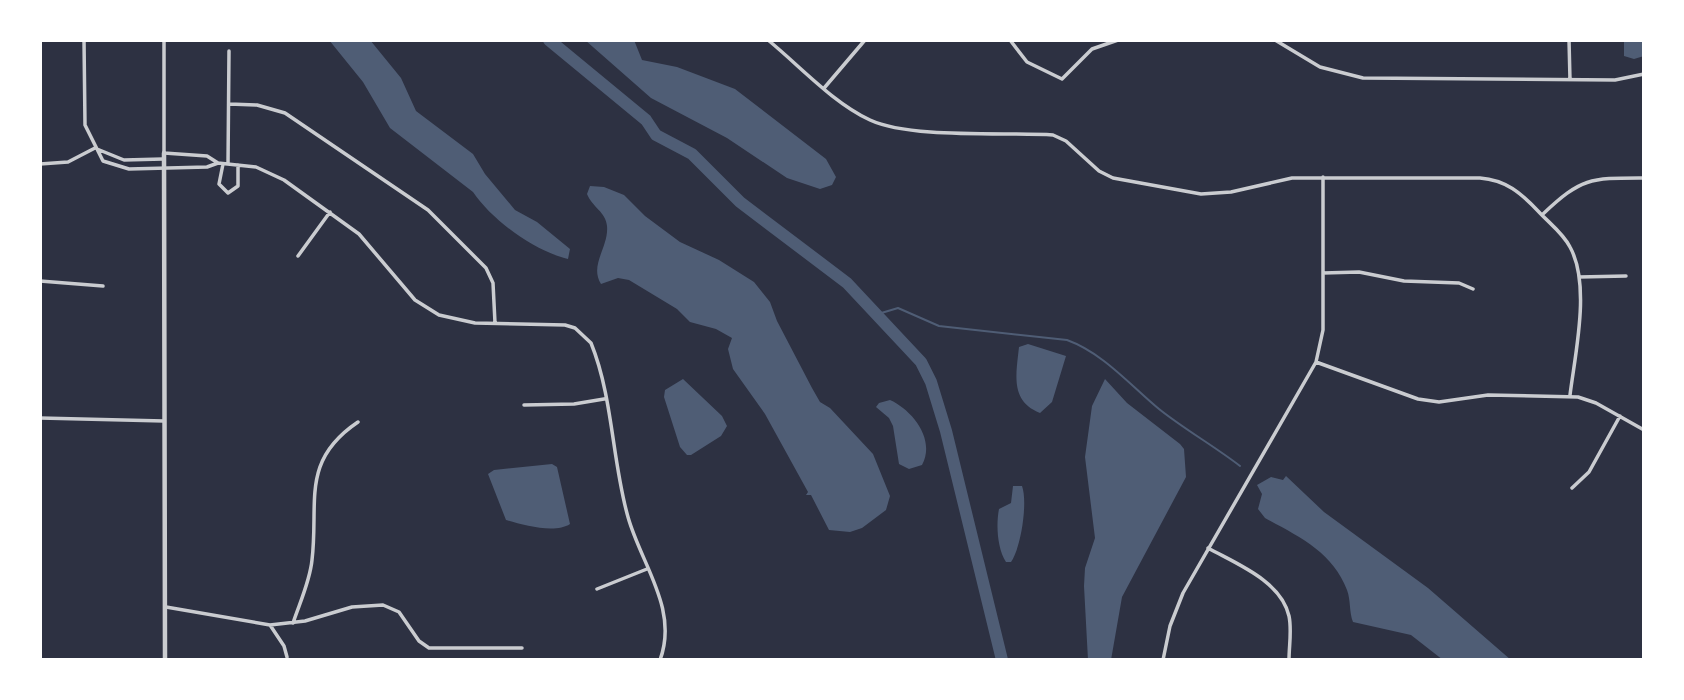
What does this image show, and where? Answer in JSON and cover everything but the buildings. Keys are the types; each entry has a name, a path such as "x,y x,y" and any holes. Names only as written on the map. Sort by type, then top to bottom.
{"street":[{"path":"84,40 85,125 103,160 116,167 164,170 223,163"},
{"path":"164,40 165,660"},
{"path":"768,40 850,109 893,128 1053,135 1066,141 1099,171 1113,178 1201,194 1231,192 1287,178 1494,179 1513,188 1569,244 1578,277 1578,331 1570,396"},
{"path":"825,87 865,40"},
{"path":"1010,40 1027,62 1062,79 1092,49 1118,40"},
{"path":"1124,40 1185,40"},
{"path":"1275,40 1320,67 1363,78 1615,80 1644,74"},
{"path":"1569,40 1570,80"},
{"path":"229,51 229,104 219,184 228,193 238,186 238,165"},
{"path":"229,104 257,105 285,113 428,211 491,276 495,323"},
{"path":"40,164 68,162 95,148 124,160 206,156 223,163 256,167 275,175 359,234 415,300 428,309 451,320 555,323 575,328 591,343 628,517 663,604 666,623 660,660"},
{"path":"1163,660 1175,611 1208,548 1316,362 1323,330 1323,177"},
{"path":"1542,215 1567,191 1588,180 1644,178"},
{"path":"298,257 330,212"},
{"path":"1323,273 1359,272 1404,281 1459,283 1473,289"},
{"path":"1578,277 1626,276"},
{"path":"40,281 103,286"},
{"path":"1316,362 1430,401 1488,395 1570,396 1596,403 1644,430"},
{"path":"524,405 574,404 604,399"},
{"path":"1572,488 1589,471 1620,416"},
{"path":"40,418 164,421"},
{"path":"293,622 311,571 313,496 317,480 333,442 358,422"},
{"path":"1208,548 1267,583 1278,593 1289,615 1289,660"},
{"path":"597,589 648,569"},
{"path":"166,607 270,625 352,607 383,605 399,612 419,641 429,648 522,648"},
{"path":"270,625 284,646 287,657"}],"water":[{"path":"329,40 370,40 401,78 416,111 473,154 485,174 515,210 537,222 570,249 568,259 541,249 515,233 491,213 473,192 390,128 363,82"},
{"path":"585,40 634,40 642,60 677,67 735,89 826,159 836,177 832,185 820,189 787,178 727,138 651,98"},
{"path":"1624,40 1644,40 1644,56 1634,59 1624,56"},
{"path":"590,186 604,187 624,195 645,216 680,242 719,260 754,282 770,302 777,321 820,402 830,408 873,454 890,496 886,510 862,528 850,532 829,530 811,495 806,495 808,492 765,414 733,369 728,349 732,338 716,329 690,322 677,309 629,280 618,278 601,284 597,270 607,226 604,217 587,194"},
{"path":"1028,344 1066,356 1052,402 1040,413 1024,402 1017,386 1019,347"},
{"path":"683,379 722,416 727,426 721,436 691,455 687,455 680,447 664,397 665,390"},
{"path":"1105,379 1127,403 1180,444 1184,449 1186,477 1122,597 1111,660 1088,660 1085,568 1095,538 1085,457 1092,406"},
{"path":"890,400 906,411 920,426 926,445 922,465 909,469 899,464 893,426 889,418 876,407 879,403"},
{"path":"552,464 557,467 570,524 548,528 506,520 488,474 494,470"},
{"path":"1286,476 1324,512 1428,588 1511,660 1443,660 1411,635 1353,622 1347,590 1333,565 1313,547 1265,518 1258,509 1262,494 1257,485 1271,477 1283,480"},
{"path":"1013,486 1022,486 1024,513 1015,555 1011,562 1006,562 999,543 998,515 999,509 1011,503"}],"waterway":[{"path":"549,40 646,120 656,135 692,154 740,202 847,283 921,362 931,382 946,431 1002,660"},
{"path":"878,314 898,308 939,326 1067,340 1104,361 1159,409 1240,466"}]}
